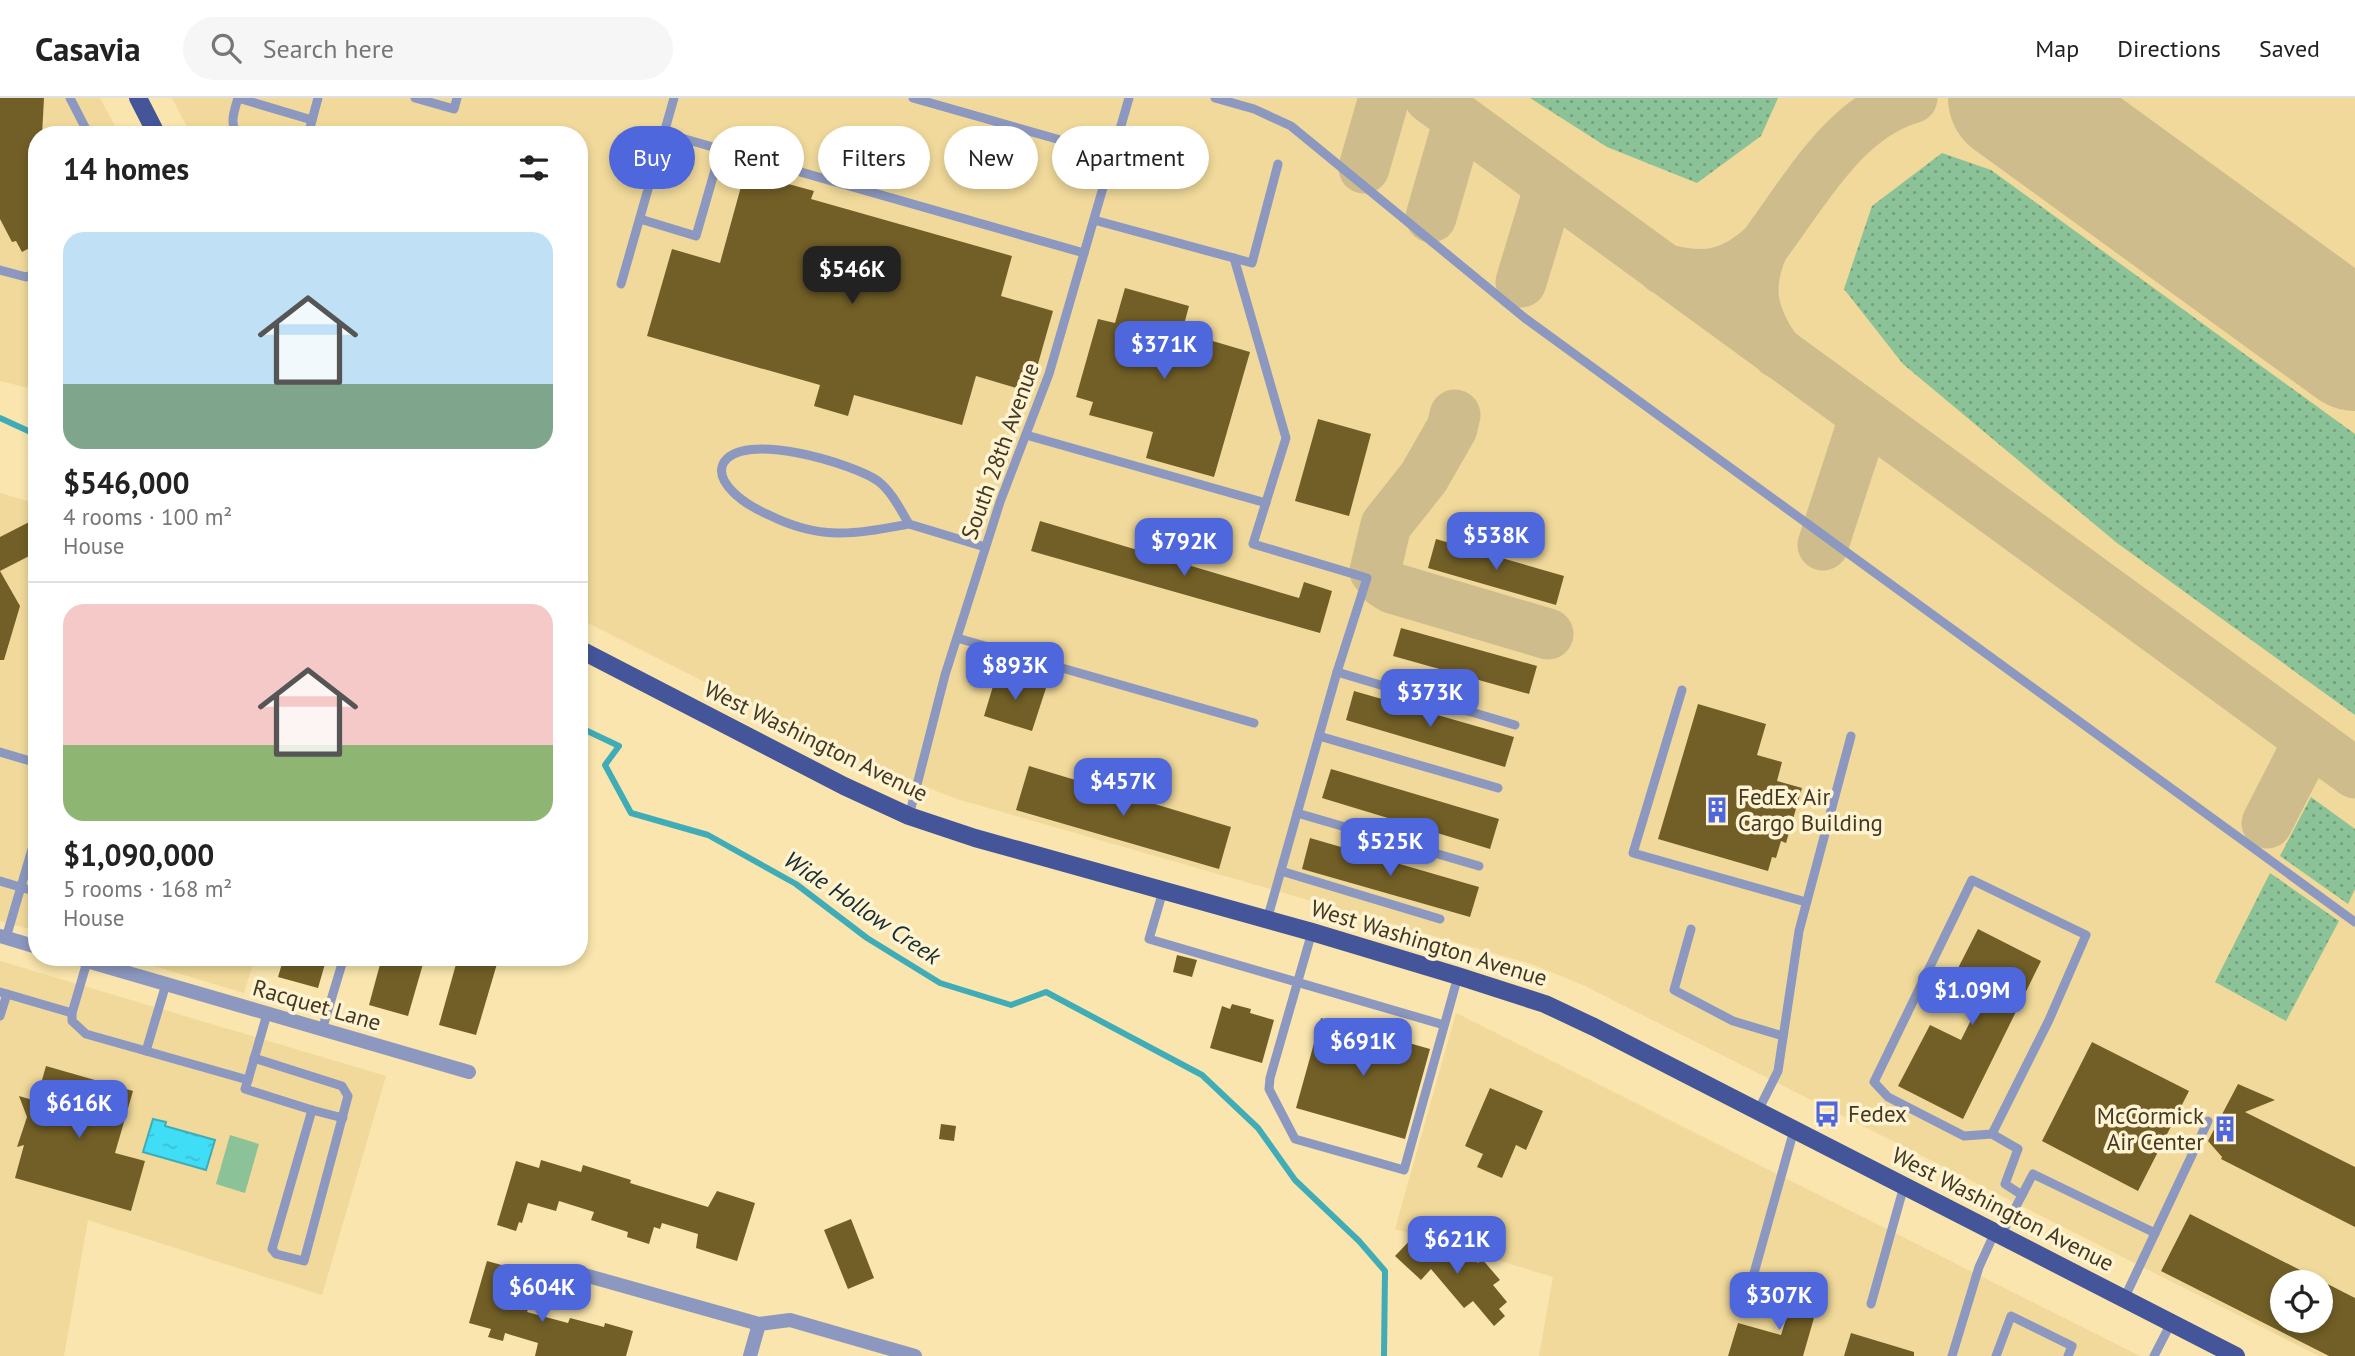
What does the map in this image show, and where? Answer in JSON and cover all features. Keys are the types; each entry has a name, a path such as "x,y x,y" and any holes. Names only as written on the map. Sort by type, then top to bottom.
{"main road":[{"path":"138,98 152,126"},
{"name":"West Washington Avenue","path":"588,654 909,817 1312,932 1545,1004 2236,1356"}],"street":[{"path":"3,937 28,944"},
{"name":"Racquet Lane","path":"102,966 469,1072"},
{"path":"581,1274 759,1324 790,1320 915,1356"},
{"path":"750,1356 759,1324"}],"lane":[{"path":"70,98 84,126"},
{"path":"232,126 238,98 312,120"},
{"path":"310,126 318,98"},
{"path":"415,98 454,109 457,98"},
{"path":"666,126 674,98"},
{"path":"913,98 1052,138"},
{"name":"South 28th Avenue","path":"1121,126 1129,98"},
{"path":"1215,98 1254,109 1291,126 1525,319 2355,922"},
{"path":"1094,220 1252,263 1278,164"},
{"path":"804,173 1084,253"},
{"path":"621,284 648,189"},
{"path":"639,219 696,236 710,189"},
{"name":"South 28th Avenue","path":"909,817 957,638 985,547 1014,462 1049,374 1103,189"},
{"path":"1234,258 1286,438 1253,544 1367,578 1267,920"},
{"path":"0,270 28,276"},
{"path":"1026,435 1266,503"},
{"path":"909,524 887,489 855,470 780,449 760,448 728,457 722,466 722,477 745,503 807,531 858,534 909,524 985,547"},
{"path":"957,638 1254,723"},
{"path":"1338,672 1515,725"},
{"path":"1682,690 1633,853 1806,902"},
{"path":"1319,736 1498,788"},
{"path":"1758,1111 1778,1071 1799,931 1851,736"},
{"path":"0,752 28,760"},
{"path":"1297,813 1479,866"},
{"path":"3,937 28,863"},
{"path":"1281,871 1440,919"},
{"path":"1992,1134 2049,1020 2086,935 1972,880 1874,1082 1888,1097 1964,1136 1992,1134 2018,1149 2006,1184 2022,1195"},
{"path":"0,881 28,889"},
{"path":"1163,891 1149,939 1444,1025"},
{"path":"1691,929 1674,990 1733,1021 1783,1035"},
{"path":"1312,932 1269,1089 1295,1139 1404,1170 1458,976"},
{"path":"87,966 72,1013 72,1021 86,1034 248,1080"},
{"path":"323,1030 341,966"},
{"path":"146,1051 166,984"},
{"path":"0,1016 3,993 72,1013"},
{"path":"267,1014 245,1089 343,1118"},
{"path":"254,1058 342,1086 348,1096 304,1261 276,1254 272,1249 312,1110"},
{"path":"2124,1299 2208,1121"},
{"path":"1744,1309 1794,1130"},
{"path":"1952,1356 1979,1267 2033,1174 2155,1233"},
{"path":"1871,1304 1904,1186"},
{"path":"1996,1356 2011,1316 2071,1346 2068,1356"},
{"path":"2154,1356 2171,1323"}],"shaded area":[{"path":"0,98 100,98 115,126 28,126 28,388 0,381"},
{"path":"172,98 2355,98 2355,1356 2319,1356 2273,1333 2333,1333 2333,1270 2270,1270 2270,1331 1583,985 1531,964 957,799 865,763 588,623 588,126 186,126"},
{"path":"0,493 28,501 28,929 0,921"},
{"path":"0,961 386,1076 322,1295 88,1220 64,1356 0,1356"},
{"path":"154,966 252,966 244,993"},
{"path":"1456,1013 2140,1356 1539,1356 1553,1277 1395,1229"}],"green space":[{"path":"1530,98 1778,98 1761,136 1697,183 1607,147"},
{"path":"1942,153 1991,170 2355,434 2355,715 2117,543 1903,364 1844,289 1872,206"},
{"path":"2311,797 2355,829 2355,889 2348,904 2280,856"},
{"path":"2270,873 2339,921 2286,1021 2215,982"},
{"path":"230,1135 259,1144 245,1193 216,1184"}],"water":[{"path":"153,1119 166,1122 165,1126 215,1140 206,1170 143,1152"}],"building":[{"path":"0,98 44,98 42,126 28,126 28,249 22,252 16,241 12,242 0,219"},
{"path":"804,188 814,191 811,199 1012,256 1001,296 1053,311 1030,392 976,376 962,425 854,395 848,416 814,406 820,385 647,336 672,249 720,263 740,189"},
{"path":"1125,288 1189,306 1182,332 1250,352 1214,477 1146,458 1153,432 1089,415 1093,402 1076,397 1098,319 1115,323"},
{"path":"1318,419 1371,434 1349,516 1295,501"},
{"path":"1040,521 1299,598 1304,582 1332,591 1320,633 1031,551"},
{"path":"28,523 28,557 0,571 0,537"},
{"path":"1436,539 1564,576 1556,605 1428,568"},
{"path":"0,571 20,606 4,660 0,660"},
{"path":"1401,628 1537,666 1529,694 1393,656"},
{"path":"997,673 1046,688 1032,731 984,716"},
{"path":"1354,691 1514,737 1505,767 1346,720"},
{"name":"FedEx Air Cargo Building","path":"1698,704 1766,724 1757,755 1782,762 1777,781 1802,788 1786,843 1781,841 1776,858 1772,857 1768,871 1658,839"},
{"path":"1029,766 1231,827 1219,869 1016,810"},
{"path":"1331,769 1499,819 1490,849 1322,798"},
{"path":"1310,838 1479,887 1470,917 1302,869"},
{"path":"1978,929 2041,961 1963,1119 1898,1086 1930,1025 1961,1040 1985,992 1954,976"},
{"path":"1177,955 1197,960 1192,977 1173,972"},
{"path":"281,966 324,966 318,988 278,977"},
{"path":"380,966 422,966 408,1016 369,1005"},
{"path":"455,966 496,966 476,1035 439,1025"},
{"path":"1232,1004 1274,1020 1262,1063 1210,1048 1222,1006 1230,1009"},
{"path":"1321,1018 1430,1049 1405,1139 1296,1108"},
{"path":"2092,1042 2189,1091 2138,1191 2042,1141"},
{"path":"46,1066 133,1091 115,1153 145,1161 131,1211 15,1178 24,1145 17,1147 27,1117 19,1096 36,1101"},
{"path":"2238,1084 2275,1100 2245,1112 2355,1167 2355,1227 2221,1159 2208,1141"},
{"path":"1490,1088 1543,1111 1526,1150 1516,1145 1502,1178 1477,1167 1483,1154 1465,1146"},
{"path":"941,1124 956,1126 954,1141 939,1139"},
{"path":"541,1160 581,1172 583,1165 708,1207 717,1191 755,1203 737,1261 696,1248 698,1234 662,1223 660,1229 654,1227 649,1244 627,1237 628,1232 591,1220 594,1212 559,1201 556,1211 528,1203 522,1223 519,1222 516,1231 497,1225 516,1161 539,1168"},
{"path":"2190,1214 2300,1270 2270,1270 2270,1326 2161,1271"},
{"path":"851,1219 874,1278 848,1289 824,1230"},
{"path":"1417,1233 1447,1262 1464,1247 1478,1263 1482,1259 1500,1280 1493,1285 1507,1302 1499,1309 1505,1316 1494,1326 1473,1301 1464,1308 1431,1269 1421,1280 1395,1256"},
{"path":"487,1261 509,1267 500,1297 529,1307 527,1312 568,1323 570,1318 604,1327 605,1323 633,1331 626,1356 535,1356 538,1343 505,1333 503,1341 488,1337 491,1329 469,1323"},
{"path":"2333,1287 2355,1298 2355,1356 2329,1356 2284,1333 2333,1333"},
{"path":"1795,1290 1820,1297 1803,1356 1728,1356 1738,1323 1781,1335"},
{"path":"1851,1333 1914,1352 1914,1356 1844,1356"}],"waterway":[{"name":"Wide Hollow Creek","path":"0,418 28,431"},
{"name":"Wide Hollow Creek","path":"588,731 619,746 605,765 631,813 708,835 796,884 867,938 940,983 1011,1005 1046,992 1202,1075 1258,1128 1295,1180 1359,1241 1385,1271 1384,1356"}],"taxiway":[{"path":"1364,168 1384,98"},
{"path":"1430,98 2355,773"},
{"path":"1763,247 1810,181 1846,139 1888,108 1912,98"},
{"path":"1993,98 2032,113"},
{"path":"1431,217 1459,120"},
{"path":"1521,282 1550,186"},
{"path":"1663,269 1705,275 1717,273 1740,264 1763,247 1754,276 1754,302 1762,327 1778,353"},
{"path":"1455,415 1452,428 1424,477 1386,525 1375,571 1384,583 1392,588 1548,634"},
{"path":"1823,545 1865,416"},
{"path":"2267,823 2309,741"}],"runway":[{"path":"2012,98 2355,347"}],"place":[{"name":"FedEx Air Cargo Building","path":"1717,810"},
{"name":"Fedex","path":"1827,1114"},
{"name":"McCormick Air Center","path":"2225,1129"}]}
